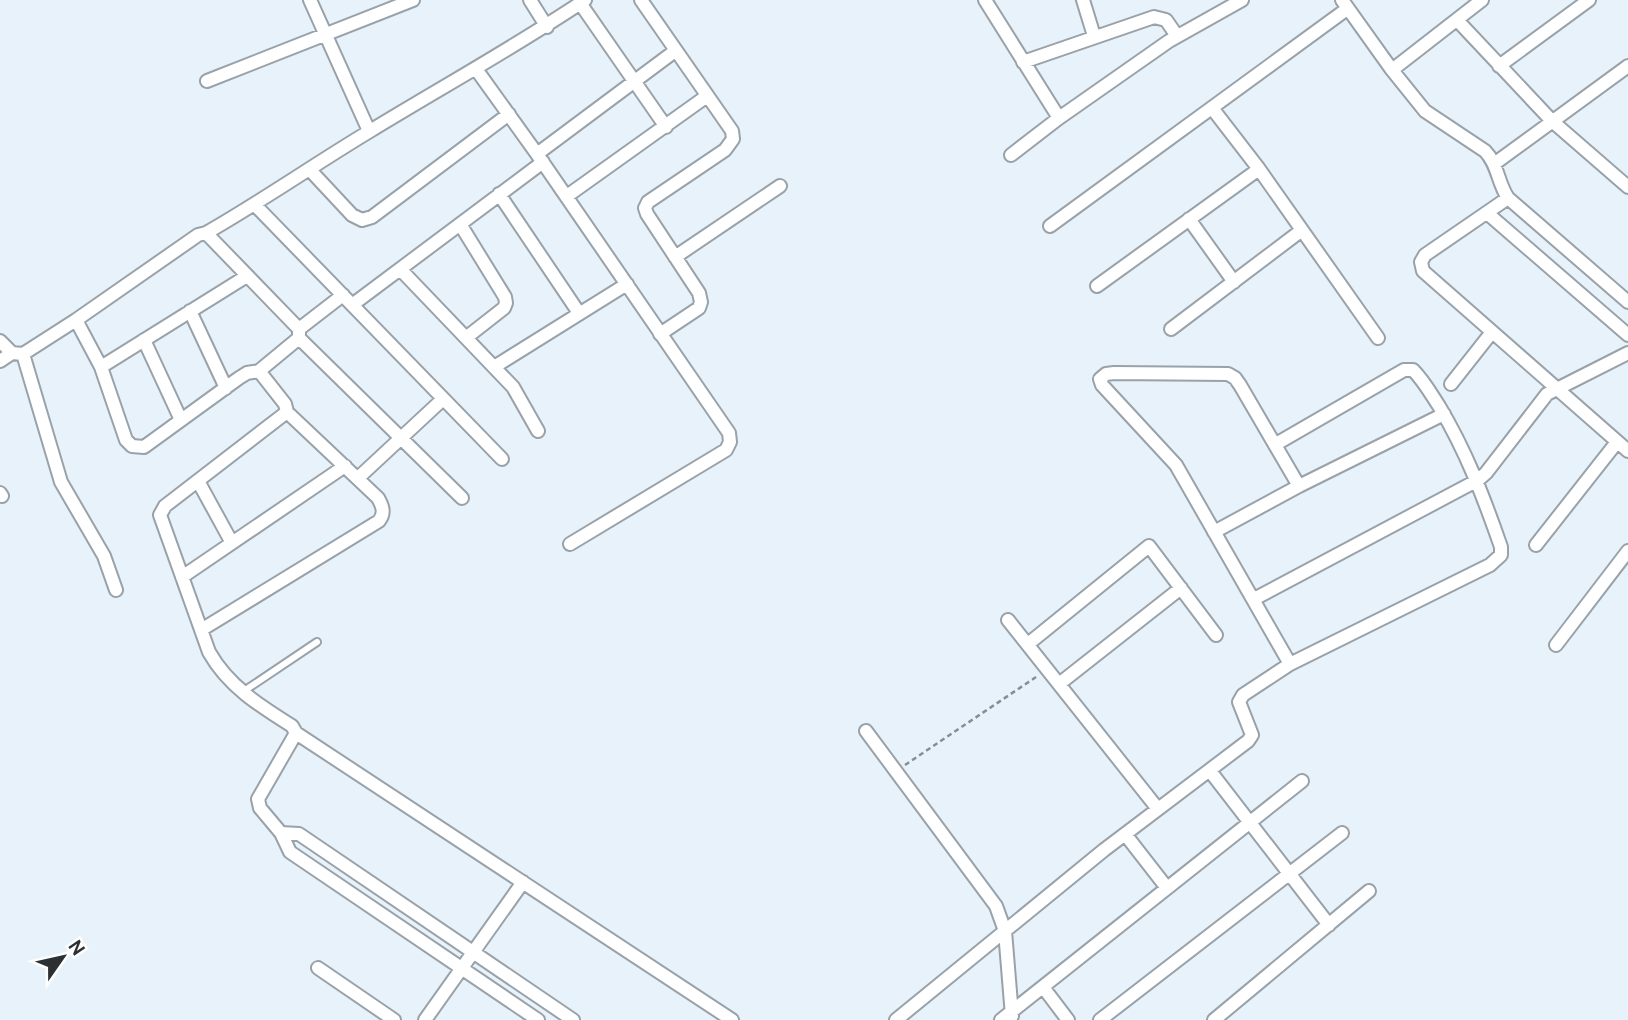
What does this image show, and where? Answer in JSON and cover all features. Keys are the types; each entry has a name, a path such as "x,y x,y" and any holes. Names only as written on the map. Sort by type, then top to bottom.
{"street":[{"path":"310,0 369,131"},
{"path":"207,81 413,0"},
{"path":"530,0 547,27"},
{"path":"641,0 732,131 733,139 730,145 648,202 645,208 699,293 701,302 699,308 660,334"},
{"path":"985,0 1059,118"},
{"path":"1083,0 1094,36"},
{"path":"1011,155 1059,118 1177,36 1242,0"},
{"path":"1392,70 1482,0"},
{"path":"1499,66 1589,0"},
{"path":"0,360 76,320 198,235 255,205 369,131 547,27 583,2 666,127"},
{"path":"1050,226 1345,5 1392,70 1431,117 1485,151 1494,164 1502,190 1508,198 1628,302"},
{"path":"1023,62 1154,17 1166,20 1177,36"},
{"path":"1457,20 1552,121 1626,182"},
{"path":"76,320 100,367 126,440 132,446 144,447 247,373 259,371 299,334 400,269 499,194 540,158 676,51"},
{"path":"1494,164 1628,66"},
{"path":"476,69 729,433 730,442 726,450 570,544"},
{"path":"567,197 707,96"},
{"path":"1212,107 1378,338"},
{"path":"310,170 352,215 362,220 372,217 509,114"},
{"path":"1097,286 1259,169"},
{"path":"675,257 780,186"},
{"path":"499,194 579,313"},
{"path":"1508,198 1425,255 1420,262 1423,271 1628,451"},
{"path":"255,205 502,459"},
{"path":"1487,213 1628,335"},
{"path":"1189,219 1234,282"},
{"path":"460,224 505,297 506,303 467,337"},
{"path":"1171,329 1302,230"},
{"path":"206,233 299,334 461,498"},
{"path":"400,269 513,387 538,431"},
{"path":"100,367 247,276"},
{"path":"494,367 627,284"},
{"path":"190,312 226,388"},
{"path":"1451,384 1492,332"},
{"path":"144,340 181,420"},
{"path":"0,341 17,353 61,482 104,556 116,590"},
{"path":"1254,599 1478,480 1541,401 1556,388 1628,353"},
{"path":"896,1020 1125,834 1248,741 1252,735 1239,702 1243,695 1290,664 1497,560 1501,555 1501,547 1478,480 1444,414 1413,370 1404,370 1276,444"},
{"path":"201,630 379,521 383,515 383,507 378,498 287,412 285,404 259,371"},
{"path":"1290,664 1176,465 1102,385 1100,379 1105,374 1114,373 1228,374 1240,385 1299,486"},
{"path":"358,478 443,399"},
{"path":"287,412 165,506 160,515 214,661 242,692 292,726 296,733 732,1020"},
{"path":"1214,532 1299,486 1444,414"},
{"path":"1536,545 1617,442"},
{"path":"182,577 345,466"},
{"path":"198,481 232,543"},
{"path":"1028,645 1149,546 1216,635"},
{"path":"1556,645 1628,551"},
{"path":"1059,684 1181,588"},
{"path":"1008,620 1158,809"},
{"path":"866,731 996,906 1005,931 1012,1016"},
{"path":"296,733 258,799 260,807 281,833 289,852 538,1020"},
{"path":"1210,771 1329,925"},
{"path":"1001,1020 1012,1016 1043,986 1302,781"},
{"path":"281,833 299,834 573,1020"},
{"path":"1100,1020 1342,833"},
{"path":"1125,834 1167,888"},
{"path":"425,1020 523,882"},
{"path":"1213,1020 1369,891"},
{"path":"318,968 394,1020"},
{"path":"1043,986 1068,1020"}],"lane":[{"path":"242,692 317,642"}],"path":[{"path":"896,771 1047,669"}]}
